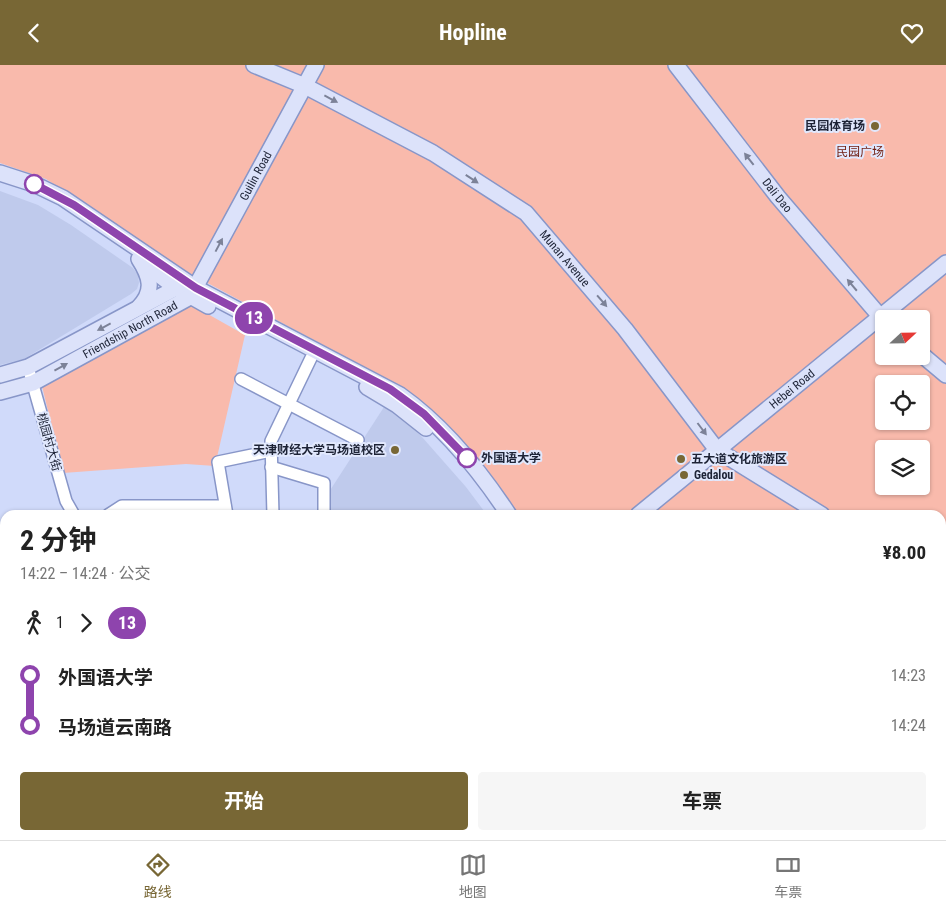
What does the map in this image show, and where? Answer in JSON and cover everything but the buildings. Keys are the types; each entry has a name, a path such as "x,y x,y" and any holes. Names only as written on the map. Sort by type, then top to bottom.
{"street":[{"name":"Munan Avenue","path":"254,65 305,86 433,153 526,213 625,329 717,450 814,510"},
{"name":"Guilin Road","path":"193,292 316,65"},
{"name":"Dali Dao","path":"676,65 778,197 875,312"},
{"path":"0,173 40,187 63,199 193,292 379,394 425,427 468,472 495,510"},
{"path":"0,183 44,198 59,206 139,259 176,288"},
{"path":"136,310 149,293 150,281 139,259"},
{"name":"Hebei Road","path":"891,310 946,263"},
{"name":"Friendship North Road","path":"0,375 28,367 176,288 193,292"},
{"path":"193,292 390,389 411,403 468,459 505,510"},
{"name":"Friendship North Road","path":"0,392 33,383 193,292"},
{"name":"Hebei Road","path":"644,510 875,324"},
{"path":"273,510 270,441 311,358"},
{"path":"930,362 946,375"},
{"name":"桃园村大街","path":"28,367 66,501 71,510"},
{"path":"241,379 358,440"},
{"path":"226,510 218,462 271,451"},
{"path":"271,467 324,483 324,510"},
{"path":"116,510 122,506 164,510"}],"shaded area":[{"path":"0,191 38,205 71,225 133,268 138,275 139,283 137,289 131,294 24,359 0,365"},
{"name":"天津财经大学马场道校区","path":"384,407 404,419 422,437 466,487 483,510 327,510 327,495"}],"green space":[{"name":"五大道文化旅游区","path":"0,65 946,65 946,510 515,510 487,469 425,405 396,384 187,272 46,179 0,163"},
{"path":"190,304 245,335 215,466 186,464 63,473 42,386"}],"bus line":[{"name":"13","path":"34,184 74,205 196,288 390,389 424,414 467,458"}],"place":[{"name":"民园体育场","path":"875,126"},
{"name":"天津财经大学马场道校区","path":"395,450"},
{"name":"外国语大学","path":"467,458"},
{"name":"五大道文化旅游区","path":"681,459"},
{"name":"Gedalou","path":"684,475"}],"park label":[{"name":"民园广场","path":"860,152"}]}
